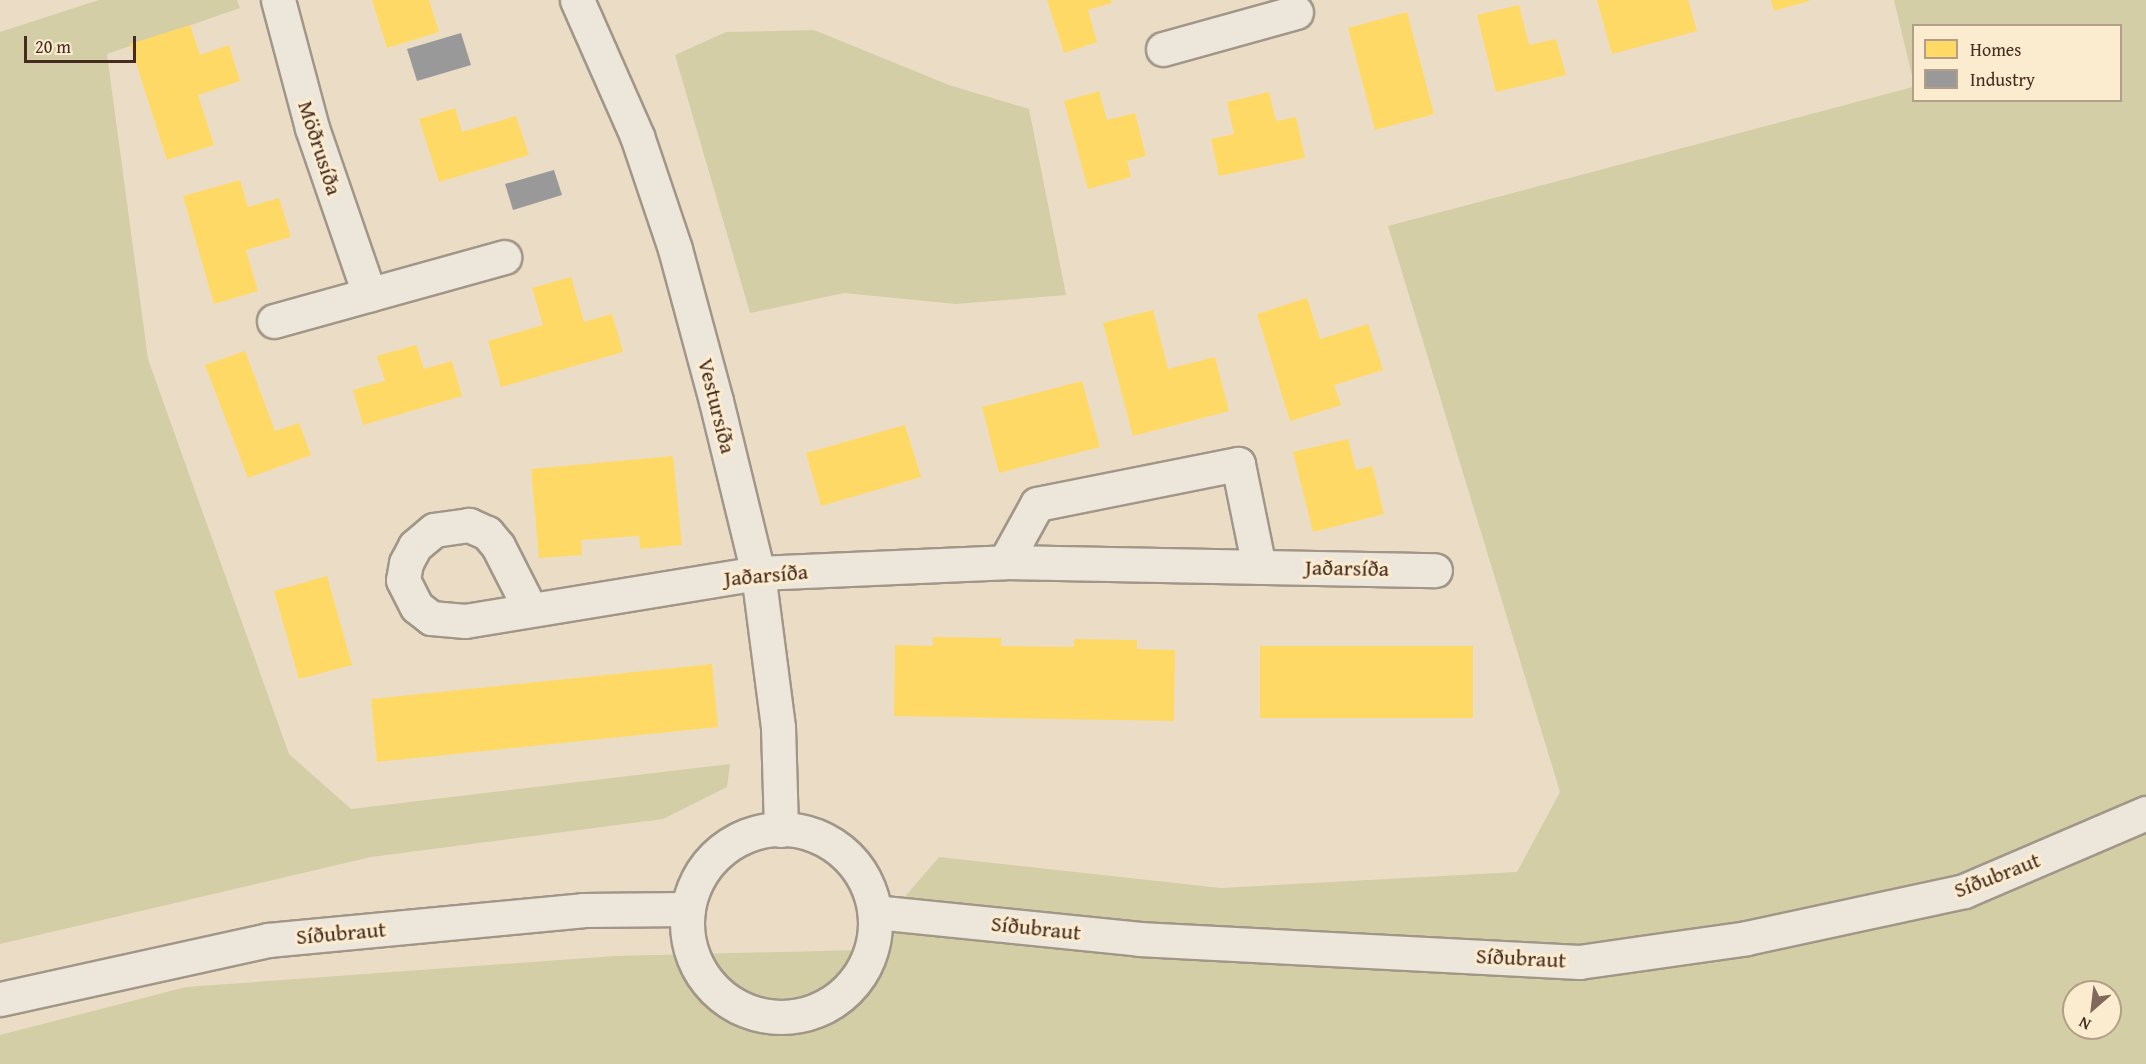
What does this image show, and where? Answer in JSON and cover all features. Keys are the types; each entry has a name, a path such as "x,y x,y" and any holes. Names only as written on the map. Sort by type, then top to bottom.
{"street":[{"name":"Möðrusíða","path":"278,0 312,128 369,294"},
{"name":"Vestursíða","path":"577,0 637,136 675,249 758,573 778,727 781,830"},
{"path":"1163,49 1240,13 1296,12"},
{"path":"273,321 504,257"},
{"path":"1005,562 1037,504 1238,464 1258,567"},
{"name":"Jaðarsíða","path":"530,609 758,573 1005,562 1435,570"},
{"name":"Síðubraut","path":"875,912 1139,939 1579,962 1747,938 1964,891 2146,813"},
{"path":"781,830 819,836 840,849 857,866 869,888 875,912 871,950 864,968 847,992 823,1008 795,1017 765,1017 738,1007 714,990 697,966 688,938 688,909 695,886 707,864 725,848 747,835 781,830"},
{"name":"Síðubraut","path":"0,999 268,940 582,910 688,909"}],"shaded area":[{"path":"99,0 237,0 240,8 107,54 148,359 289,754 351,809 730,764 727,787 663,819 371,857 0,944 0,32"},
{"path":"1894,0 2146,0 2146,1064 0,1064 0,1035 186,987 615,956 859,950 939,857 1221,888 1517,872 1560,792 1388,226 1912,87 1912,102 2122,102 2122,24 1912,24 1912,76"},
{"path":"814,30 949,85 1029,109 1066,295 956,304 844,293 750,313 675,55 726,32"}],"building: Homes":[{"path":"372,0 429,0 439,32 387,48"},
{"path":"1047,0 1111,0 1112,3 1088,10 1097,42 1064,53"},
{"path":"1597,0 1688,0 1697,31 1612,54"},
{"path":"1771,0 1809,0 1809,1 1774,11"},
{"path":"1519,5 1529,45 1556,39 1566,75 1496,92 1477,15"},
{"path":"1407,12 1434,114 1375,130 1348,28"},
{"path":"190,25 200,55 229,45 240,81 198,95 214,145 167,160 130,44"},
{"path":"1099,91 1107,120 1135,113 1146,156 1127,161 1131,177 1088,189 1064,101"},
{"path":"1269,92 1276,121 1296,117 1305,158 1219,176 1211,139 1234,134 1227,102"},
{"path":"455,108 462,132 516,116 529,155 439,182 419,119"},
{"path":"240,180 248,207 279,198 291,237 246,250 258,291 214,304 183,196"},
{"path":"571,277 584,322 612,314 623,352 501,387 488,341 543,325 532,288"},
{"path":"1307,298 1320,339 1368,324 1383,370 1334,385 1341,405 1290,421 1257,314"},
{"path":"1153,310 1168,369 1215,357 1229,411 1133,436 1103,323"},
{"path":"416,345 424,369 452,361 462,396 363,425 353,390 385,381 377,356"},
{"path":"245,351 275,431 299,423 311,455 248,478 205,365"},
{"path":"1082,381 1100,447 999,473 982,407"},
{"path":"905,425 921,477 821,506 806,453"},
{"path":"1348,439 1356,470 1372,466 1384,514 1313,532 1293,452"},
{"path":"673,456 682,545 640,549 639,536 581,540 582,555 539,558 531,469"},
{"path":"327,576 352,665 299,679 274,591"},
{"path":"933,637 1001,638 1001,646 1074,647 1074,639 1137,640 1137,649 1175,650 1174,721 894,716 895,645 933,646"},
{"path":"1260,646 1473,646 1473,718 1260,718"},
{"path":"712,664 718,727 377,762 371,699"}],"building: Industry":[{"path":"461,33 471,65 417,81 407,49"},
{"path":"554,170 562,195 513,210 505,184"}]}
